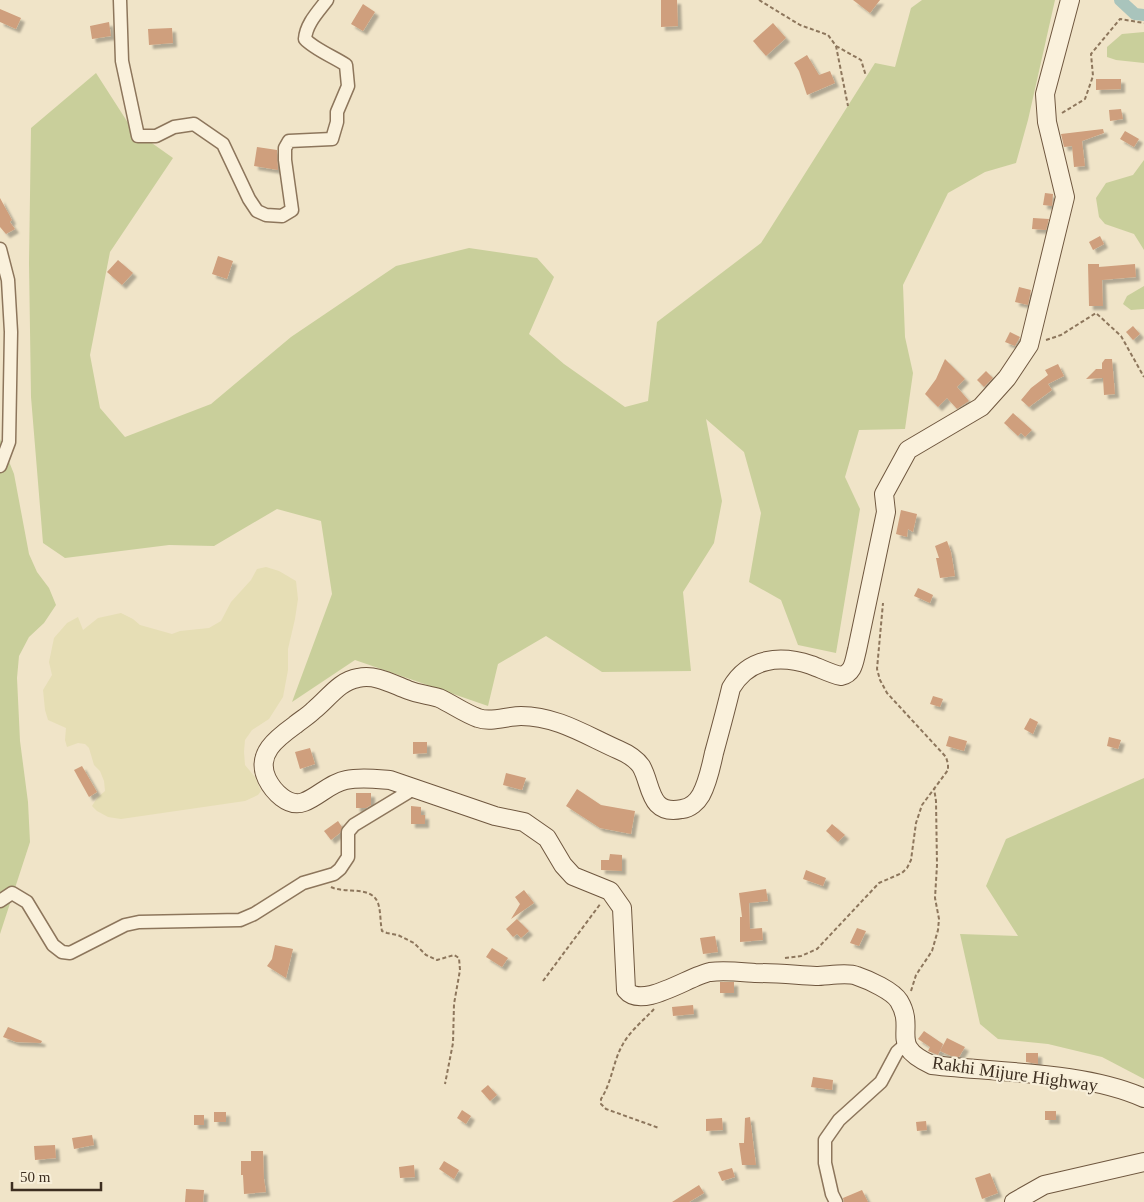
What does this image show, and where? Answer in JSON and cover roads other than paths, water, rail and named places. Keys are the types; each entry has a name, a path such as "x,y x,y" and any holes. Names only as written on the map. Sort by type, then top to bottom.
{"main road":[{"path":"906,1044 904,1012 898,999 889,991 856,975 816,976 709,972 659,992 644,996 630,994 626,990 622,908 610,891 573,876 563,865 548,838 524,822 495,816 390,780 373,778 346,780 331,786 303,803 294,802 279,796 268,782 263,772 263,761 267,749 280,736 314,711 344,682 370,677 384,680 409,691 439,698 480,719 490,720 521,716 542,718 576,728 628,754 640,766 650,794 662,807 674,810 684,809 693,804 700,796 708,778 731,688 738,676 747,669 768,660 789,660 842,676 847,675 851,671 857,650 886,512 884,494 908,450 981,407 1007,378 1029,345 1066,197 1047,122 1046,94 1070,0"},
{"name":"Rakhi Mijure Highway","path":"906,1044 916,1058 932,1065 1069,1078 1129,1091 1144,1098"},
{"path":"1014,1202 1044,1185 1144,1162"}],"street":[{"path":"120,0 122,61 138,136 156,136 174,127 194,124 223,144 248,198 258,211 266,215 282,216 292,210 285,148 289,141 332,139 337,122 337,112 348,86 346,65 304,40 305,32 311,21 327,0"},
{"path":"0,248 8,280 11,332 9,442 0,466"},
{"path":"0,901 12,893 27,902 53,945 62,952 70,952 125,925 139,922 240,920 254,914 303,883 334,874 348,857 348,832 354,825 415,788"},
{"path":"836,1202 832,1194 825,1163 825,1140 839,1120 881,1082 898,1052 906,1044"}],"waterway":[{"path":"1120,0 1135,14 1144,15"}]}
